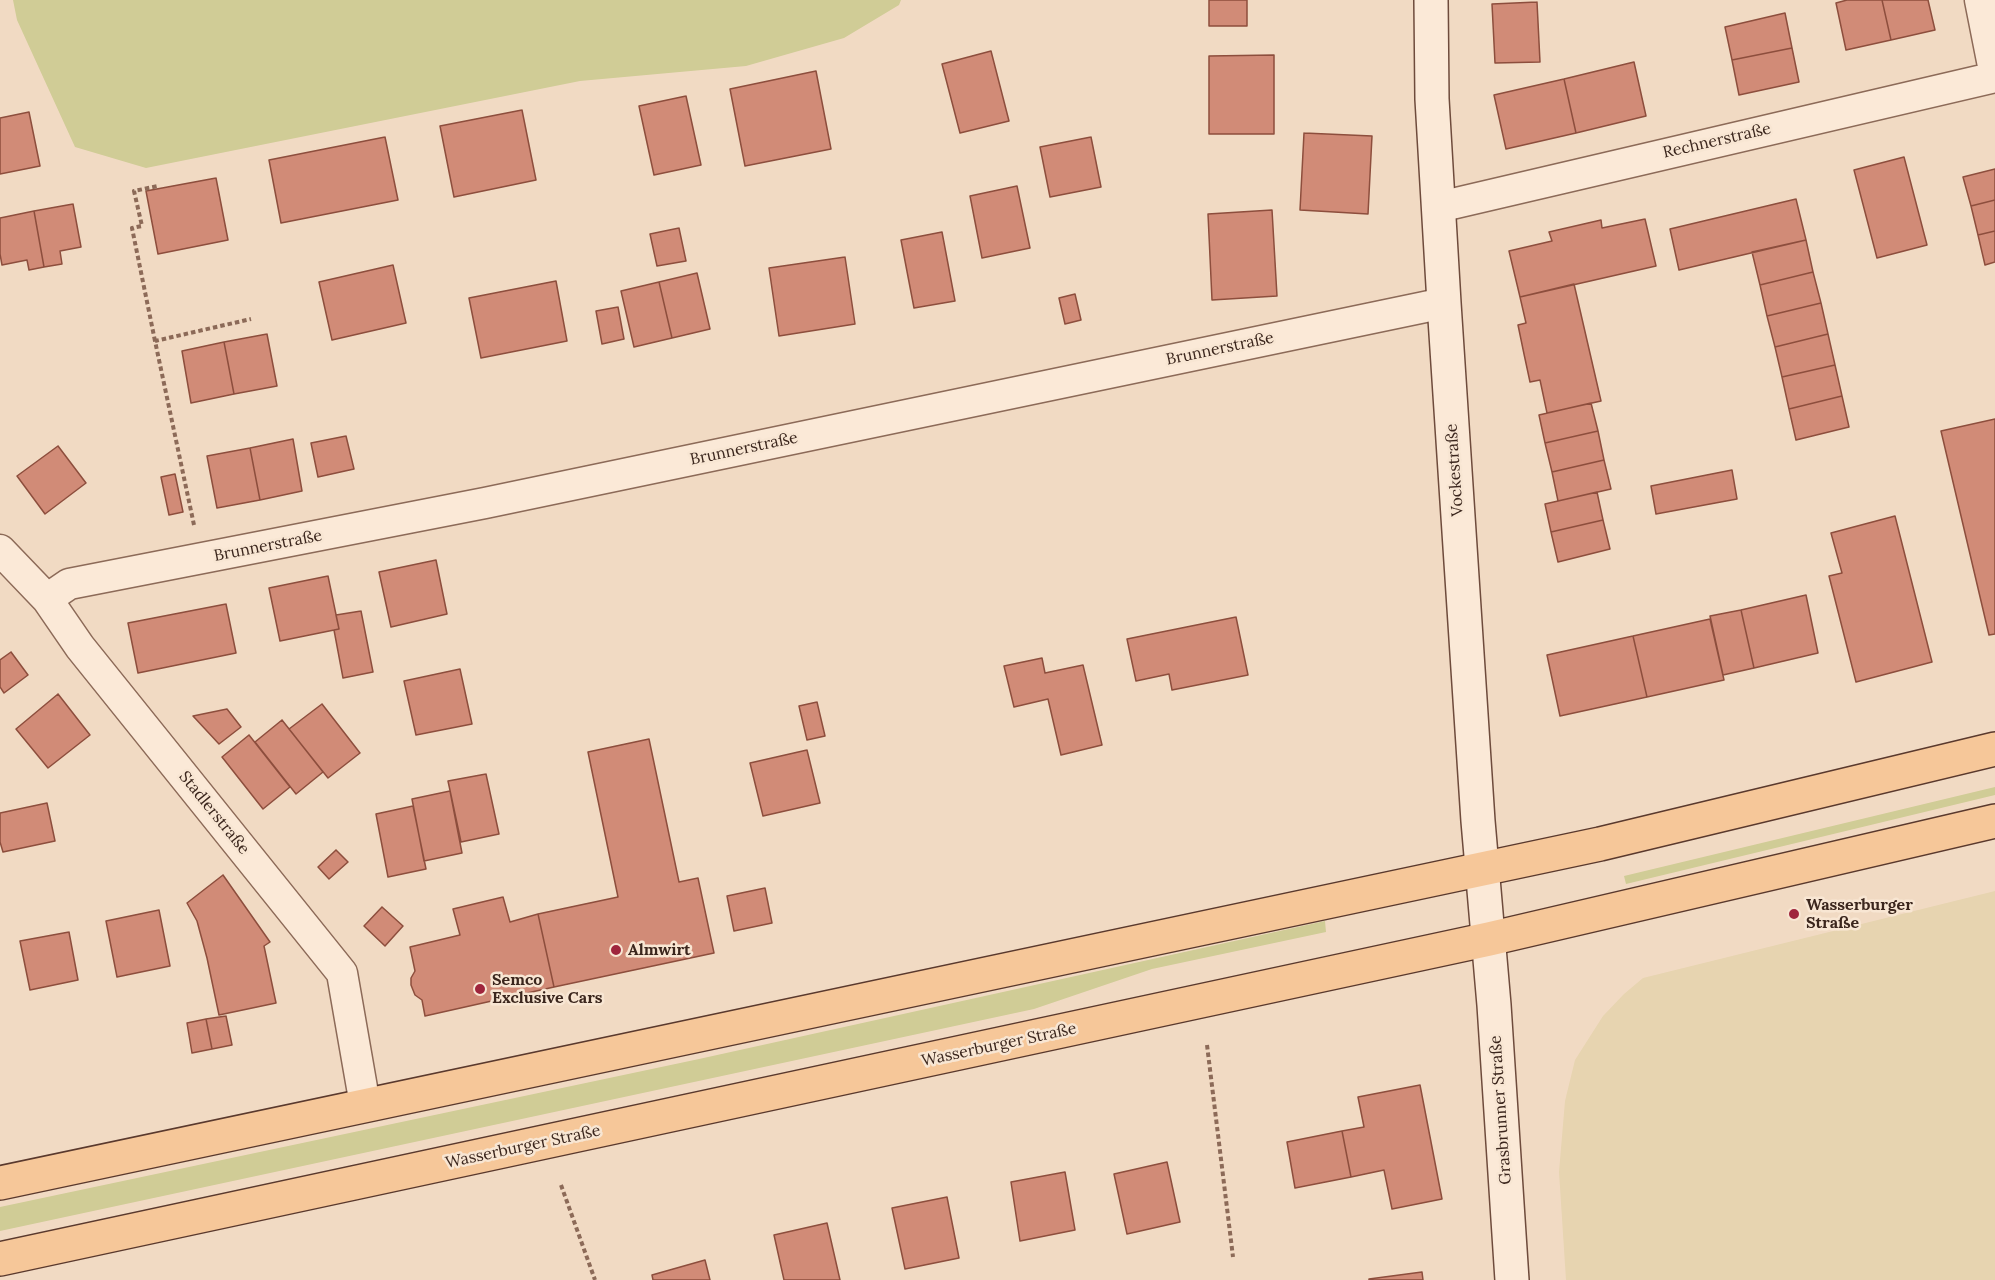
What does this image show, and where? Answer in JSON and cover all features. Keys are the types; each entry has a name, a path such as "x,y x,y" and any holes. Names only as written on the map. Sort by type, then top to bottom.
{"main road":[{"name":"Vockestraße","path":"1431,0 1432,87 1444,303 1482,869 1489,939"},
{"path":"0,1183 1600,844 1995,749"},
{"name":"Wasserburger Straße","path":"0,1259 1489,939 1995,820"},
{"name":"Grasbrunner Straße","path":"1489,939 1512,1280"}],"street":[{"path":"1980,0 1995,76"},
{"name":"Rechnerstraße","path":"1439,207 1995,76"},
{"name":"Brunnerstraße","path":"47,599 69,584 493,502 1444,303"},
{"name":"Stadlerstraße","path":"0,550 47,599 80,647 342,973 365,1105"}],"path":[{"path":"158,186 134,191 142,226 132,228 195,529"},
{"path":"155,341 250,319"},
{"path":"1207,1045 1233,1257"},
{"path":"561,1185 595,1280"}],"shaded area":[{"path":"13,0 901,0 899,5 844,38 746,66 580,81 146,168 75,147 17,20"},
{"path":"1995,787 1995,795 1626,884 1624,876"},
{"path":"1995,891 1995,1280 1566,1280 1559,1172 1565,1101 1575,1060 1603,1016 1624,994 1643,978"},
{"path":"1325,921 1326,932 1152,969 1034,1009 0,1231 0,1207 699,1059"}],"building":[{"path":"1209,0 1247,0 1247,26 1209,26"},
{"path":"1847,0 1882,0 1891,40 1846,50 1836,3"},
{"path":"1882,0 1928,0 1935,30 1891,40"},
{"path":"1537,2 1540,62 1495,63 1492,4"},
{"path":"1785,13 1792,48 1732,60 1725,27"},
{"path":"1792,48 1799,82 1739,95 1732,60"},
{"path":"991,51 1009,121 960,133 942,64"},
{"path":"1274,55 1274,134 1209,134 1209,56"},
{"path":"1634,62 1646,116 1576,133 1564,79"},
{"path":"816,71 831,149 745,166 730,89"},
{"path":"1564,79 1576,133 1506,149 1494,95"},
{"path":"686,96 701,165 654,175 639,106"},
{"path":"522,110 536,180 454,197 440,126"},
{"path":"29,112 40,166 0,174 0,118"},
{"path":"1304,133 1372,136 1368,214 1300,210"},
{"path":"385,137 398,200 281,223 269,160"},
{"path":"1091,137 1101,187 1050,197 1040,147"},
{"path":"1904,157 1927,245 1877,258 1854,170"},
{"path":"1995,169 1995,200 1971,206 1963,177"},
{"path":"216,178 228,240 158,254 146,191"},
{"path":"1017,186 1030,248 982,258 970,196"},
{"path":"1796,199 1806,240 1679,270 1670,229"},
{"path":"1995,200 1995,231 1978,235 1971,206"},
{"path":"73,204 81,247 60,251 62,264 44,267 34,211"},
{"path":"1272,210 1277,296 1212,300 1208,214"},
{"path":"34,211 44,267 29,270 27,260 2,265 0,218"},
{"path":"1645,219 1656,266 1520,297 1509,251 1552,241 1549,232 1601,220 1602,228"},
{"path":"679,228 686,261 657,266 650,234"},
{"path":"1995,231 1995,262 1985,265 1978,235"},
{"path":"942,232 955,301 914,308 901,240"},
{"path":"1806,240 1813,272 1760,285 1752,252"},
{"path":"845,257 855,324 779,336 769,268"},
{"path":"393,265 406,323 332,340 319,282"},
{"path":"1813,272 1821,303 1767,316 1760,285"},
{"path":"697,273 710,329 672,338 659,282"},
{"path":"556,281 567,341 481,358 469,298"},
{"path":"659,282 672,338 634,347 621,291"},
{"path":"1574,284 1601,401 1547,413 1540,380 1530,382 1518,325 1526,323 1520,297"},
{"path":"1075,294 1081,320 1065,324 1059,298"},
{"path":"1821,303 1828,334 1775,347 1767,316"},
{"path":"618,307 624,339 602,344 596,311"},
{"path":"267,334 277,386 234,394 224,342"},
{"path":"1828,334 1835,365 1782,377 1775,347"},
{"path":"224,342 234,394 191,403 182,351"},
{"path":"1835,365 1842,396 1789,409 1782,377"},
{"path":"1842,396 1849,427 1796,440 1789,409"},
{"path":"1591,403 1598,431 1545,443 1539,415"},
{"path":"1995,419 1995,634 1989,635 1941,431"},
{"path":"1598,431 1604,460 1552,472 1545,443"},
{"path":"346,436 354,469 318,477 311,443"},
{"path":"293,439 302,491 260,500 250,448"},
{"path":"58,446 86,483 45,514 17,476"},
{"path":"250,448 260,500 217,508 207,456"},
{"path":"1604,460 1611,489 1558,501 1552,472"},
{"path":"1732,470 1737,499 1656,514 1651,486"},
{"path":"175,474 183,512 169,515 161,477"},
{"path":"1597,492 1603,520 1551,532 1545,504"},
{"path":"1895,516 1932,662 1856,682 1829,576 1842,573 1831,533"},
{"path":"1603,520 1610,549 1558,562 1551,532"},
{"path":"436,560 447,614 391,627 379,572"},
{"path":"328,576 339,629 280,641 269,588"},
{"path":"1806,595 1818,653 1754,668 1741,610"},
{"path":"226,604 236,653 138,673 128,623"},
{"path":"1741,610 1754,668 1723,675 1710,616"},
{"path":"361,611 373,672 343,678 334,630 339,629 336,615"},
{"path":"1236,617 1248,675 1172,690 1169,674 1136,681 1127,639"},
{"path":"1710,619 1724,680 1647,697 1633,636"},
{"path":"1633,636 1647,697 1560,716 1547,655"},
{"path":"11,652 28,675 4,693 0,687 0,660"},
{"path":"1042,658 1045,673 1083,665 1102,745 1061,755 1048,699 1014,707 1004,666"},
{"path":"460,669 472,724 416,735 404,681"},
{"path":"58,694 90,735 48,768 16,729"},
{"path":"817,702 825,736 807,740 799,706"},
{"path":"322,704 360,753 328,778 289,729"},
{"path":"227,709 241,727 219,744 193,716"},
{"path":"282,720 323,772 296,794 255,742"},
{"path":"249,735 290,787 263,809 222,757"},
{"path":"649,739 679,882 698,878 714,953 554,987 538,914 618,897 588,752"},
{"path":"807,750 820,803 763,816 750,763"},
{"path":"486,774 499,834 461,842 448,781"},
{"path":"450,791 462,853 424,861 412,799"},
{"path":"47,803 55,841 3,852 0,842 0,813"},
{"path":"413,806 426,869 388,877 376,814"},
{"path":"336,850 348,862 329,879 318,867"},
{"path":"223,875 270,942 264,946 276,1003 219,1015 197,921 187,903"},
{"path":"765,888 772,923 734,931 727,896"},
{"path":"503,897 510,922 538,914 554,987 425,1016 422,1000 415,995 411,985 411,978 415,971 410,947 460,935 453,909"},
{"path":"382,907 403,926 385,946 364,926"},
{"path":"159,910 170,966 117,977 106,921"},
{"path":"69,932 78,980 30,990 20,941"},
{"path":"226,1016 232,1045 212,1049 206,1019"},
{"path":"206,1019 212,1049 192,1053 187,1023"},
{"path":"1420,1085 1442,1199 1392,1209 1384,1170 1351,1177 1342,1131 1364,1127 1358,1097"},
{"path":"1342,1131 1351,1177 1295,1188 1287,1142"},
{"path":"1167,1162 1180,1222 1127,1234 1114,1174"},
{"path":"1065,1172 1075,1230 1020,1241 1011,1182"},
{"path":"947,1197 959,1258 905,1269 892,1208"},
{"path":"827,1223 840,1280 784,1280 774,1235"},
{"path":"705,1260 710,1280 653,1280 652,1275"},
{"path":"1422,1272 1423,1280 1369,1280 1369,1279"}],"place":[{"name":"Wasserburger Straße","path":"1794,914"},
{"name":"Almwirt","path":"616,950"},
{"name":"Semco Exclusive Cars","path":"480,989"}]}
